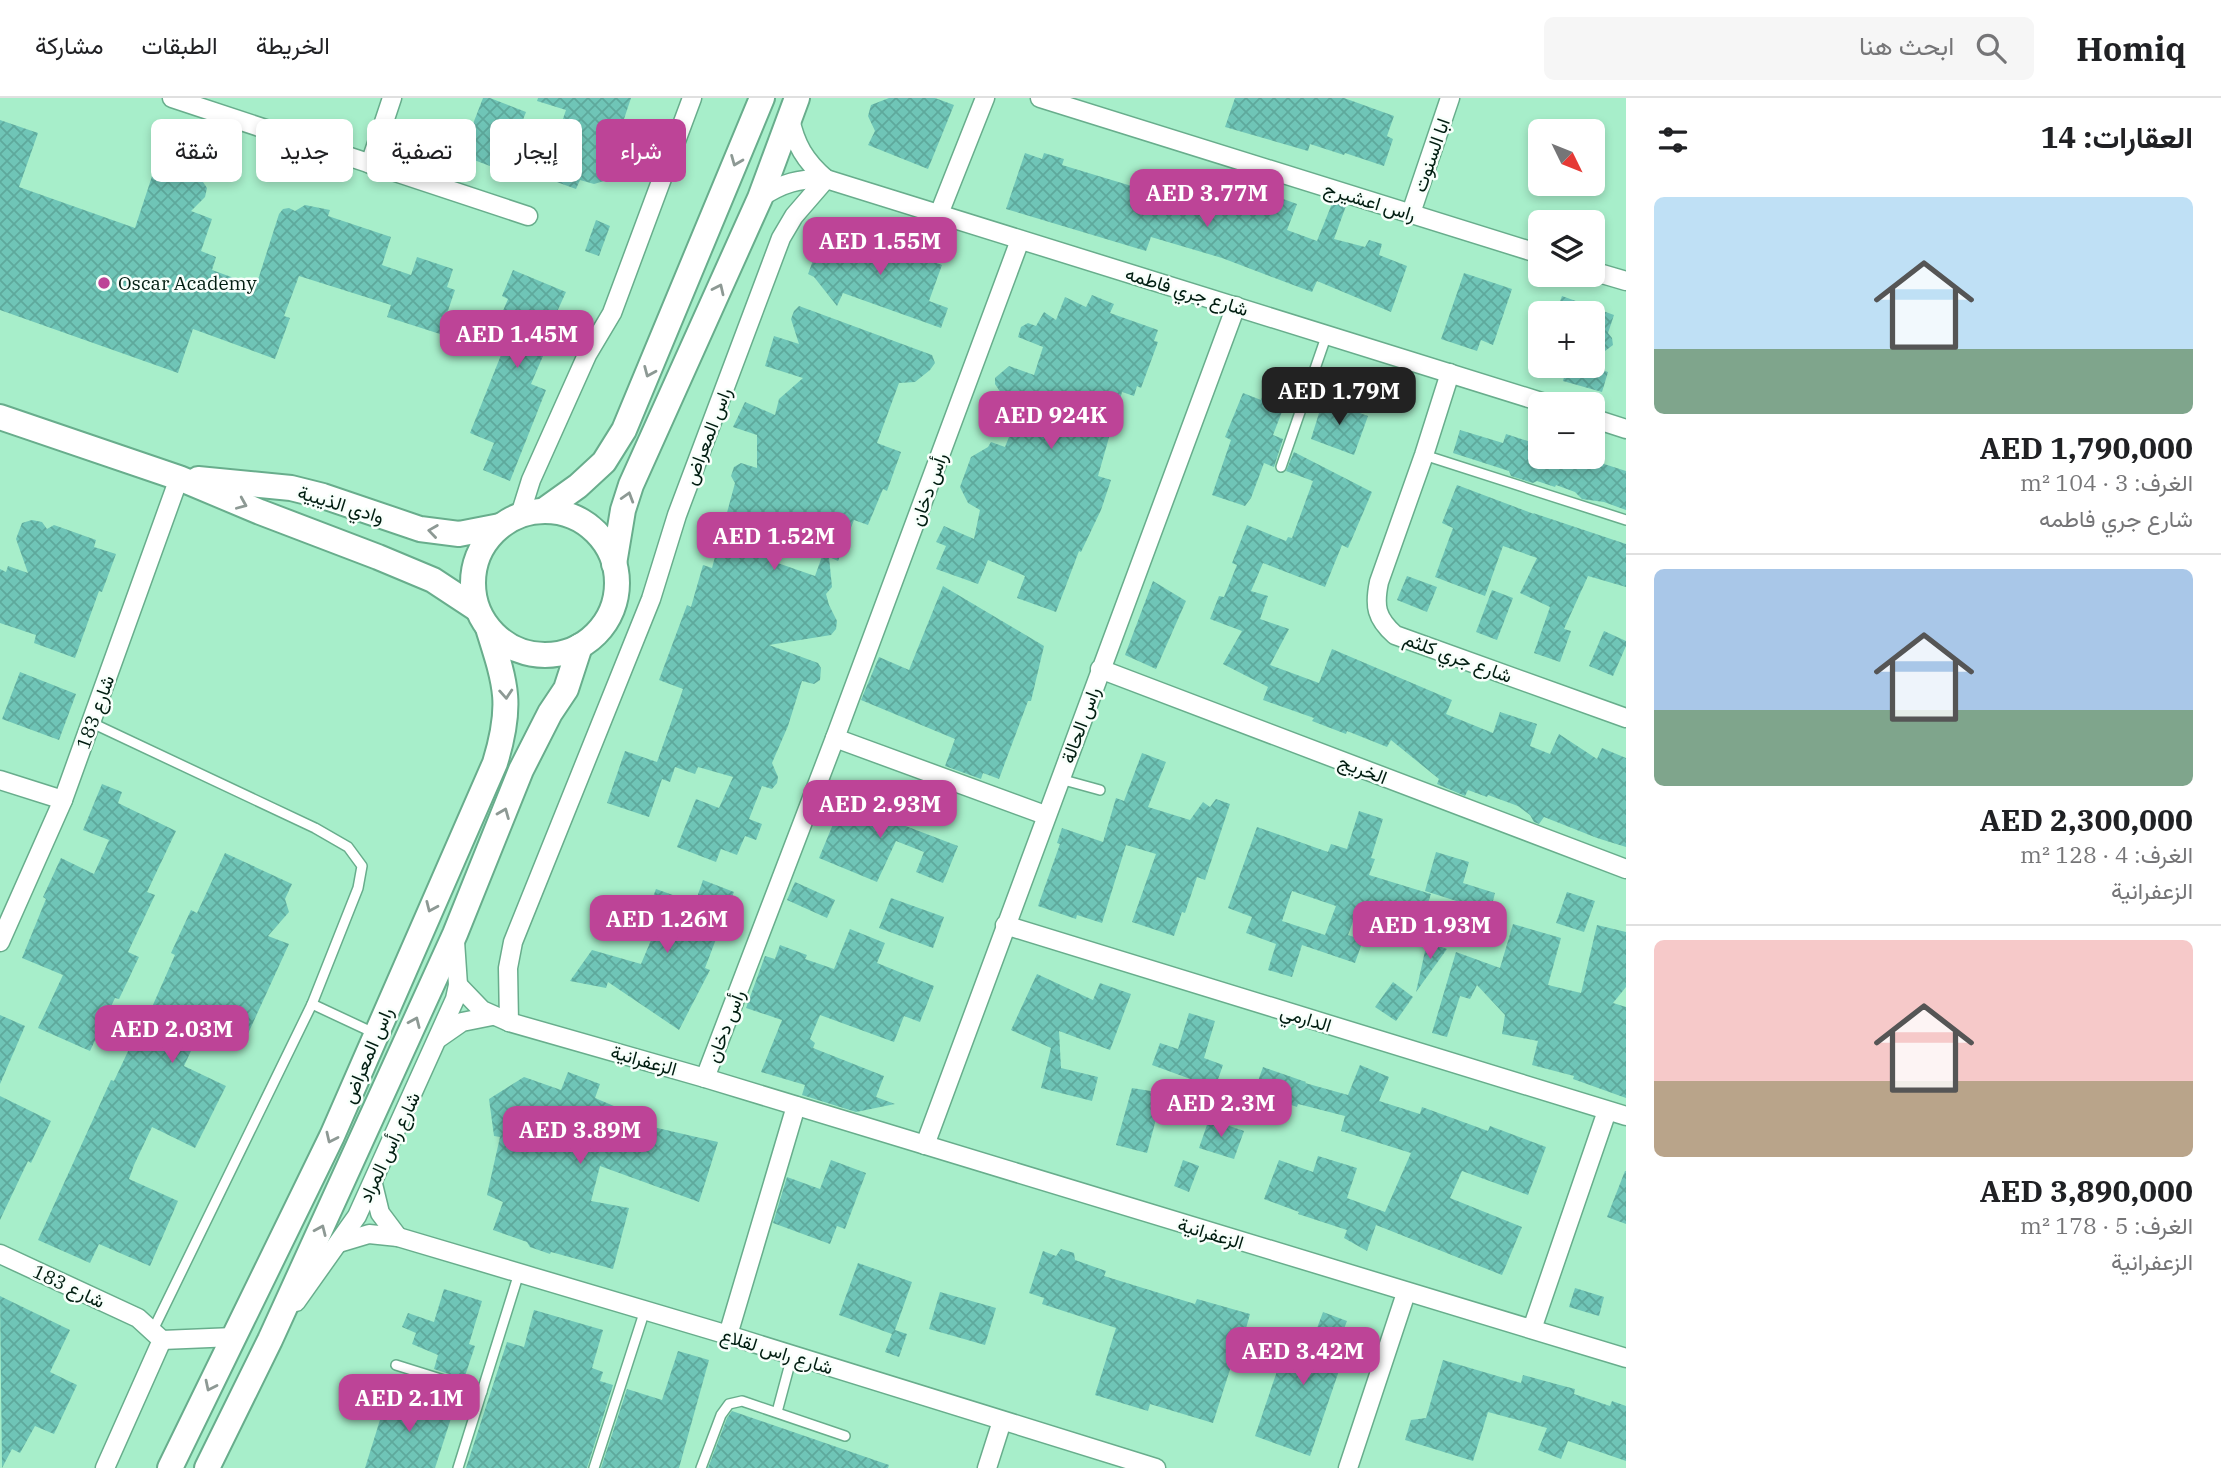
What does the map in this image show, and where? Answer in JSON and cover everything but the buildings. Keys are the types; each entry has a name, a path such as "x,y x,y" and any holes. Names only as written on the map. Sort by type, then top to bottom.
{"street":[{"path":"172,98 367,163"},
{"path":"385,119 392,98"},
{"path":"521,518 531,480 587,355 612,313 692,98"},
{"path":"521,518 566,514 588,525 605,542 614,564 617,587 612,611 599,631 580,646 561,654 521,652 503,643 483,619 473,587 475,564 485,543 521,518 579,486 604,462 624,430 762,98"},
{"path":"939,214 985,98"},
{"name":"راس اعشيرج","path":"1040,98 1528,250"},
{"name":"ابا السنوت","path":"1411,213 1450,98"},
{"path":"614,564 623,510 631,485 761,198 793,108"},
{"name":"شارع جري فاطمه","path":"793,108 793,135 812,167 826,179"},
{"name":"شارع جري فاطمه","path":"761,198 791,181 826,179 1528,398"},
{"name":"راس المعراض","path":"501,1019 513,942 642,625 677,515 781,239 794,216 826,179"},
{"path":"425,182 528,216"},
{"name":"رأس دخان","path":"705,1078 1020,240"},
{"path":"1605,275 1626,281"},
{"name":"راس الحالة","path":"925,1145 1045,815 1236,306"},
{"name":"شارع جري كلثم","path":"1450,373 1379,582 1376,599 1385,626 1395,635 1626,718"},
{"name":"وادي الذيبية","path":"0,417 179,478 433,580 483,619"},
{"path":"1605,422 1626,429"},
{"name":"وادي الذيبية","path":"179,478 291,488 420,529 459,534 521,518"},
{"name":"شارع 183","path":"0,942 63,800 179,478"},
{"name":"راس المعراض","path":"170,1468 332,1136 495,763 504,734 507,709 505,682 483,619"},
{"name":"راس المعراض","path":"207,1468 270,1340 455,934 522,771 566,689 580,646"},
{"name":"الخريج","path":"1100,669 1626,869"},
{"path":"835,738 1045,815"},
{"path":"0,780 63,800"},
{"name":"الدارمي","path":"1005,925 1626,1116"},
{"name":"شارع رأس المراد","path":"270,1340 357,1216 373,1184 455,999 458,985 455,934"},
{"name":"الزعفرانية","path":"458,985 473,1003 501,1019 705,1078 1626,1358"},
{"name":"الزعفرانية","path":"437,1040 462,1021 501,1019"},
{"path":"728,1335 796,1106"},
{"path":"1532,1329 1607,1111"},
{"path":"373,1184 380,1213 398,1237"},
{"name":"شارع راس لقلاع","path":"339,1243 369,1234 398,1237 728,1335 1156,1468"},
{"name":"شارع 183","path":"0,1254 138,1318 157,1335"},
{"path":"1349,1468 1406,1293"},
{"path":"105,1468 157,1335 234,1337"},
{"path":"987,1468 1002,1420"}],"lane":[{"path":"1281,467 1326,334"},
{"path":"1424,455 1626,520"},
{"path":"92,723 315,828 348,847 362,866 358,888 313,1004 157,1335"},
{"path":"1060,779 1100,790"},
{"path":"313,1004 376,1034"},
{"path":"458,1468 519,1273"},
{"path":"594,1468 645,1310"},
{"path":"777,1412 792,1356"},
{"path":"396,1365 482,1392"},
{"path":"701,1468 720,1415 729,1404 742,1401 845,1436"}],"place":[{"name":"Oscar Academy","path":"104,283"}]}
